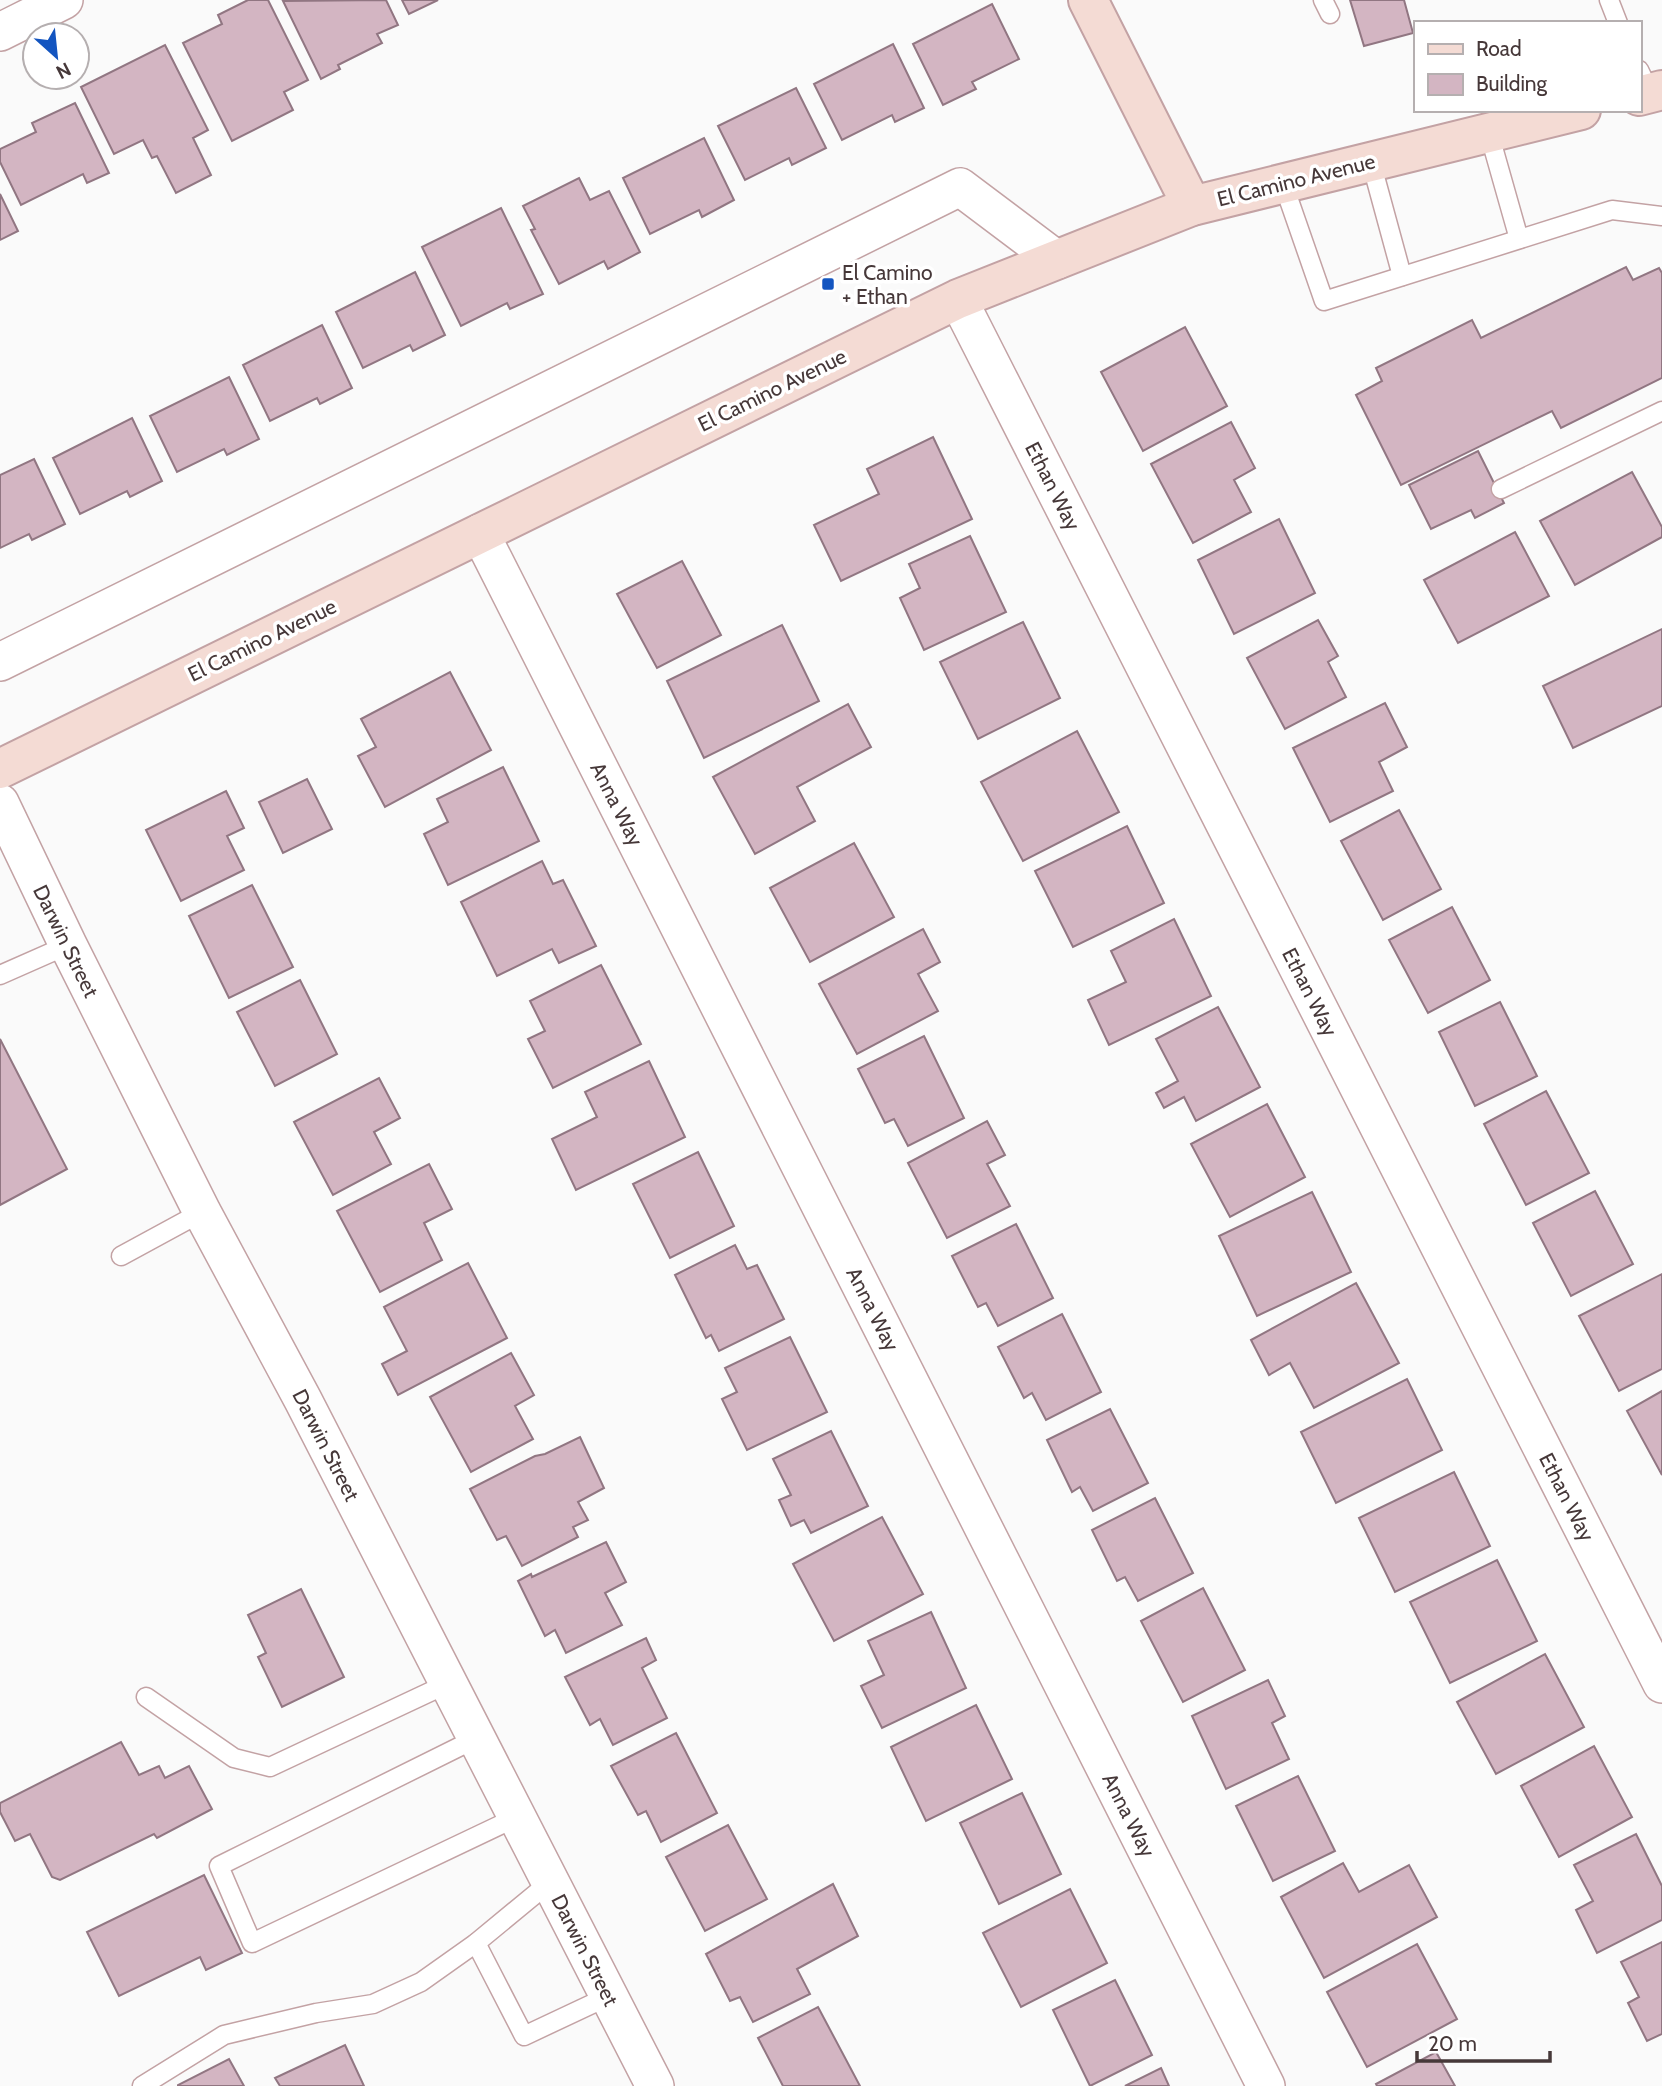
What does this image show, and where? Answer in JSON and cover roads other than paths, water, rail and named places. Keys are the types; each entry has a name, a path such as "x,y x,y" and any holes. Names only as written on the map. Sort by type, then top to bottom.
{"main road":[{"path":"1088,0 1192,206"},
{"name":"El Camino Avenue","path":"0,769 958,299 1192,206 1573,112"}],"street":[{"path":"0,32 64,0"},
{"path":"0,662 960,187 1057,260"},
{"name":"Ethan Way","path":"958,299 1662,1684"},
{"name":"Anna Way","path":"480,533 1266,2086"},
{"name":"Darwin Street","path":"0,803 202,1212 303,1400 655,2086"}],"lane":[{"path":"1609,0 1617,21"},
{"path":"1489,133 1519,239"},
{"path":"1371,162 1402,276"},
{"path":"1283,183 1324,301 1612,210 1662,216"},
{"path":"1501,489 1662,411"},
{"path":"0,975 68,945"},
{"path":"121,1256 202,1212"},
{"path":"146,1697 234,1758 270,1767 449,1683"},
{"path":"477,1738 219,1866 253,1942 517,1817"},
{"path":"142,2086 224,2035 316,2012 373,2004 421,1982 476,1943 550,1882"},
{"path":"476,1943 524,2036 609,1996"}],"place":[{"name":"El Camino + Ethan","path":"828,284"}]}
